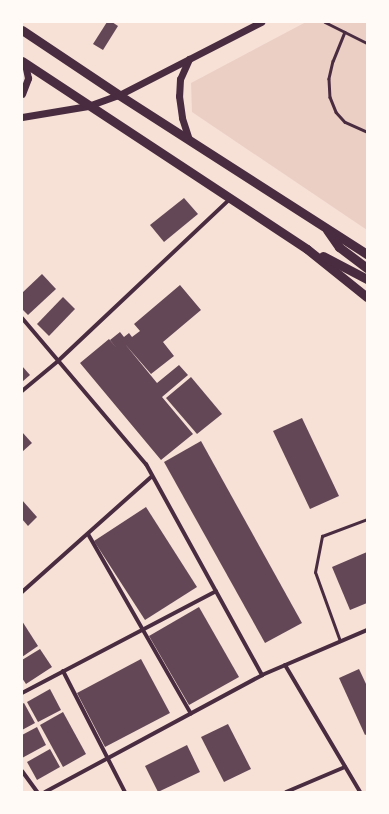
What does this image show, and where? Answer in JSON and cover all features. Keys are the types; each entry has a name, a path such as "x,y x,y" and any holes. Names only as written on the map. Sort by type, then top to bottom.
{"main road":[{"path":"22,30 119,95 367,254"},
{"path":"24,62 88,106 117,123 307,249 367,297"},
{"path":"324,226 339,247 367,268"},
{"path":"307,249 367,279"}],"street":[{"path":"22,117 88,106 119,95 261,22"},
{"path":"189,59 180,79 179,96 182,118 189,140"},
{"path":"22,94 28,78 24,62"},
{"path":"22,392 58,361 230,199"},
{"path":"22,318 146,464 262,675"},
{"path":"22,592 152,476"},
{"path":"88,534 191,714"},
{"path":"22,693 216,591"},
{"path":"45,792 262,675 367,630"},
{"path":"285,665 360,792"},
{"path":"63,671 125,792"},
{"path":"286,792 345,767"},
{"path":"22,771 37,792"}],"lane":[{"path":"340,641 315,572 322,536 367,519"}],"path":[{"path":"325,22 367,43"},
{"path":"345,32 333,61 329,79 330,97 336,112 345,122 367,132"}],"shaded area":[{"path":"306,22 367,22 367,230 192,112 191,83"}],"building":[{"path":"107,22 112,22 118,26 103,50 93,44"},
{"path":"184,198 198,214 164,242 150,225"},
{"path":"42,274 56,289 28,315 22,309 22,293"},
{"path":"180,285 201,310 163,342 174,356 151,374 125,344 157,383 179,365 188,375 162,397 193,434 161,460 80,363 109,339 118,350 110,340 120,332 124,337 129,333 132,337 140,331 134,324"},
{"path":"63,297 75,309 49,336 37,324"},
{"path":"22,366 30,375 22,382"},
{"path":"191,377 222,414 197,434 166,398"},
{"path":"302,418 339,496 310,509 273,431"},
{"path":"22,432 32,443 22,452"},
{"path":"201,441 302,623 265,643 164,462"},
{"path":"22,500 37,517 28,526 22,519"},
{"path":"146,507 197,587 145,620 94,541"},
{"path":"367,552 367,603 350,610 332,567"},
{"path":"199,607 239,677 189,705 149,636"},
{"path":"22,621 38,646 22,657"},
{"path":"40,649 52,667 26,684 22,678 22,660"},
{"path":"141,659 170,713 105,747 77,693"},
{"path":"359,669 367,686 367,734 365,735 339,678"},
{"path":"50,689 61,710 38,722 27,702"},
{"path":"24,703 35,723 22,730 22,704"},
{"path":"63,712 86,754 63,767 40,725"},
{"path":"228,724 251,769 224,782 201,737"},
{"path":"37,727 46,745 22,758 22,735"},
{"path":"187,745 200,772 158,792 145,766"},
{"path":"50,749 60,767 37,780 27,762"}]}
